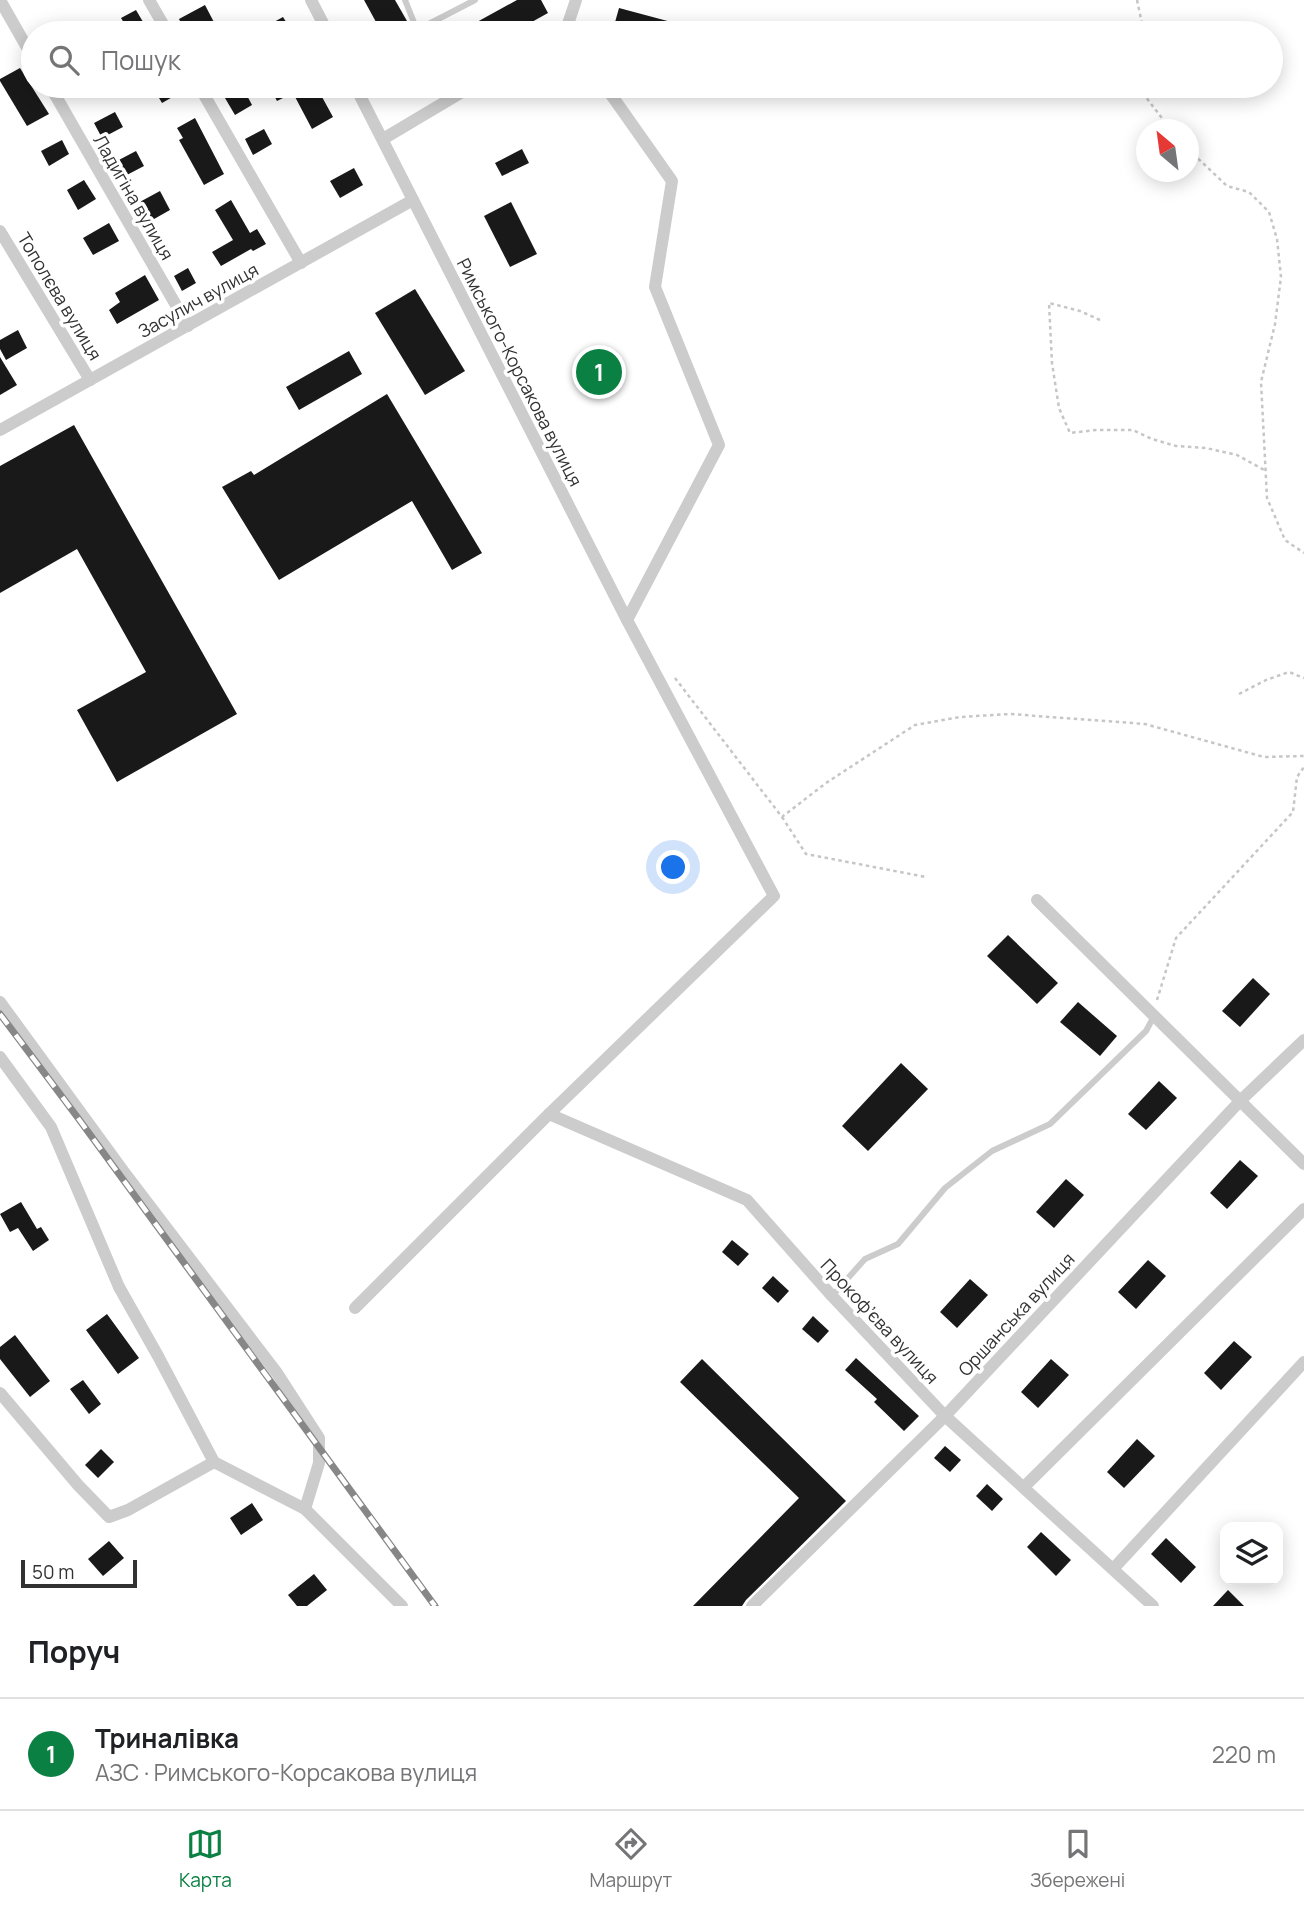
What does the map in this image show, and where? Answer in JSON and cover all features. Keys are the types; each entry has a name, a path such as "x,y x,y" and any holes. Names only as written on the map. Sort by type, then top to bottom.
{"street":[{"path":"0,0 21,37"},
{"path":"149,0 161,21"},
{"path":"311,0 322,21"},
{"path":"569,21 576,0"},
{"name":"Ладигіна вулиця","path":"57,98 188,326"},
{"path":"206,98 301,262"},
{"name":"Римського-Корсакова вулиця","path":"361,98 627,620 774,896 549,1114"},
{"path":"383,139 452,98"},
{"path":"613,98 672,181 654,287 719,446 627,620"},
{"name":"Засулич вулиця","path":"0,430 413,200"},
{"name":"Тополєва вулиця","path":"0,231 90,380"},
{"path":"1037,900 1304,1164"},
{"path":"0,1002 124,1172 277,1373 319,1438 319,1463 305,1509"},
{"name":"Оршанська вулиця","path":"752,1606 945,1416 1241,1100 1304,1040"},
{"path":"0,1057 51,1127 119,1287 214,1462 305,1509 402,1606"},
{"path":"355,1308 549,1114"},
{"name":"Прокоф’єва вулиця","path":"549,1114 747,1200 832,1296 945,1416 1153,1606"},
{"path":"1024,1487 1304,1209"},
{"path":"1114,1568 1304,1362"},
{"path":"0,1393 78,1485 109,1517 128,1510 214,1462"}],"lane":[{"path":"405,0 414,21"},
{"path":"435,21 475,0"},
{"path":"832,1296 865,1259 898,1244 954,1180 992,1151 1050,1124 1146,1031 1154,1016"}],"path":[{"path":"1137,0 1141,21"},
{"path":"1147,98 1163,119"},
{"path":"1199,160 1227,187 1249,192 1269,212 1277,239 1281,278 1275,324 1261,382 1267,498 1285,540 1304,554"},
{"path":"1100,320 1080,311 1049,303 1059,408 1070,433 1133,430 1175,446 1206,448 1237,455 1266,471"},
{"path":"1239,694 1289,672 1304,678"},
{"path":"672,673 782,817 806,854 926,877"},
{"path":"782,817 826,783 915,725 960,717 1010,714 1145,724 1264,757 1304,756"},
{"path":"1154,1016 1160,985 1176,938 1293,812 1297,777 1304,767"}],"building":[{"path":"364,0 395,0 407,21 375,21"},
{"path":"517,0 541,0 548,13 534,21 479,21"},
{"path":"205,5 213,21 180,21 179,19"},
{"path":"619,8 668,21 615,21"},
{"path":"136,10 142,21 123,21 121,18"},
{"path":"20,68 21,98 39,98 49,114 27,126 0,79"},
{"path":"225,98 248,98 252,105 235,115"},
{"path":"296,98 323,98 333,117 312,129"},
{"path":"115,112 123,127 102,138 94,123"},
{"path":"195,118 224,174 204,185 179,140 183,138 177,128"},
{"path":"264,129 272,144 253,155 245,139"},
{"path":"62,140 69,154 49,166 41,151"},
{"path":"522,149 529,163 502,176 495,163"},
{"path":"136,151 144,166 123,177 115,162"},
{"path":"354,168 363,185 340,198 330,181"},
{"path":"84,180 96,199 78,210 67,190"},
{"path":"160,191 170,210 147,223 136,204"},
{"path":"231,200 250,233 257,229 266,244 221,266 212,252 233,240 215,210"},
{"path":"511,202 537,254 510,267 484,216"},
{"path":"109,223 119,241 93,255 83,238"},
{"path":"188,268 196,283 182,291 174,276"},
{"path":"145,275 159,300 117,324 109,310 120,302 115,293"},
{"path":"415,289 465,371 425,395 375,313"},
{"path":"18,330 27,348 6,360 0,349 0,340"},
{"path":"349,351 362,374 299,410 286,387"},
{"path":"0,357 17,385 0,395"},
{"path":"387,394 482,553 452,570 412,501 279,580 222,487 251,471 254,475"},
{"path":"74,425 237,714 117,782 77,710 146,672 77,549 0,593 0,466"},
{"path":"1008,935 1058,983 1037,1004 987,956"},
{"path":"1253,978 1270,994 1240,1027 1222,1011"},
{"path":"1078,1002 1117,1036 1100,1056 1060,1022"},
{"path":"901,1063 928,1089 868,1151 842,1126"},
{"path":"1159,1081 1177,1098 1146,1130 1128,1114"},
{"path":"1240,1160 1258,1176 1227,1209 1210,1193"},
{"path":"1066,1179 1084,1195 1054,1228 1036,1212"},
{"path":"21,1202 37,1229 41,1227 49,1240 33,1251 18,1228 10,1232 0,1214"},
{"path":"732,1240 749,1254 738,1266 722,1252"},
{"path":"1148,1260 1166,1276 1136,1309 1118,1292"},
{"path":"773,1276 789,1291 778,1303 762,1288"},
{"path":"970,1279 988,1295 957,1328 940,1312"},
{"path":"107,1314 139,1358 118,1374 86,1330"},
{"path":"813,1316 829,1331 818,1343 802,1329"},
{"path":"15,1335 50,1381 30,1397 0,1359 0,1347"},
{"path":"1234,1341 1252,1357 1221,1390 1204,1373"},
{"path":"856,1358 919,1416 904,1431 874,1402 877,1399 845,1370"},
{"path":"702,1359 846,1501 742,1606 693,1606 799,1498 680,1382"},
{"path":"1051,1359 1069,1375 1038,1408 1021,1392"},
{"path":"83,1380 101,1404 89,1414 70,1389"},
{"path":"1137,1439 1155,1456 1124,1488 1107,1472"},
{"path":"945,1446 961,1460 950,1472 934,1458"},
{"path":"101,1449 114,1462 98,1478 85,1465"},
{"path":"987,1484 1003,1499 992,1511 976,1496"},
{"path":"252,1503 263,1520 241,1535 230,1518"},
{"path":"1041,1532 1071,1560 1056,1576 1027,1547"},
{"path":"1166,1538 1196,1567 1181,1583 1151,1554"},
{"path":"109,1541 124,1558 103,1576 88,1559"},
{"path":"314,1574 327,1590 307,1606 297,1606 288,1595"},
{"path":"1228,1590 1244,1606 1213,1606"}],"railway":[{"path":"0,1014 435,1606"}],"place":[{"name":"Триналівка","path":"599,372"}]}
